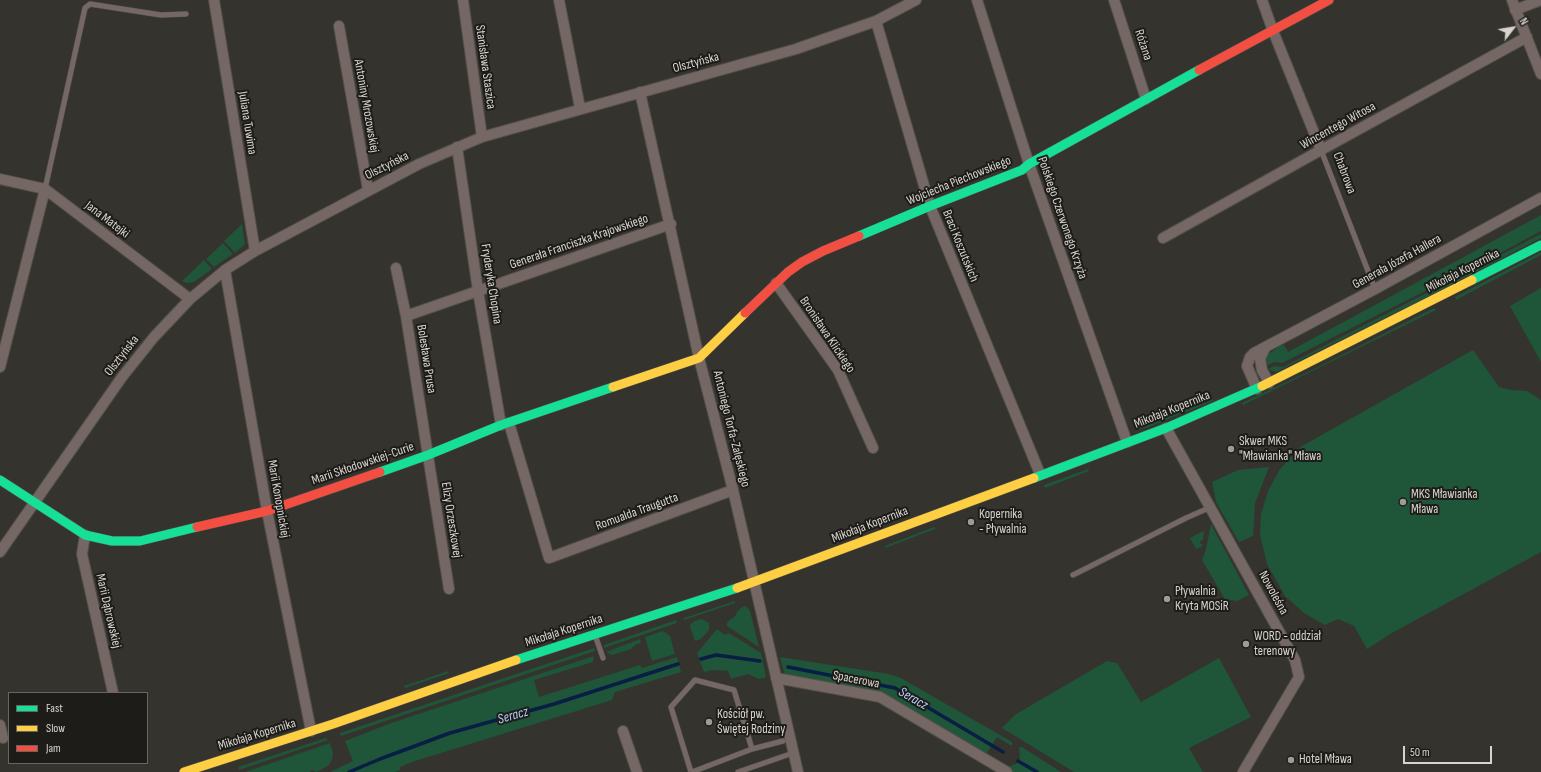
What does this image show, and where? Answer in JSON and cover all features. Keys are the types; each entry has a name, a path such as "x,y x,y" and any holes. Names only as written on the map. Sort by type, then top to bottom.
{"street":[{"name":"Juliana Tuwima","path":"214,0 255,251"},
{"name":"Stanisława Staszica","path":"463,0 482,137"},
{"path":"559,0 580,108"},
{"name":"Olsztyńska","path":"0,552 122,377 154,336 190,299 224,270 255,251 419,164 482,137 580,108 796,49 876,21 916,0"},
{"name":"Polskiego Czerwonego Krzyża","path":"977,0 1029,164 1127,442"},
{"name":"Różana","path":"1114,0 1146,99"},
{"name":"Chabrowa","path":"1262,0 1272,31 1321,150"},
{"name":"Wojciecha Piechowskiego","path":"699,358 776,283 802,262 823,251 930,206 1022,170 1029,164 1146,99 1329,0"},
{"path":"1541,0 1514,5 1541,74"},
{"name":"Braci Koszutskich","path":"876,21 930,206 1040,474"},
{"name":"Antoniny Mrozowskiej","path":"339,26 368,190"},
{"name":"Wincentego Witosa","path":"1163,238 1527,37"},
{"name":"Antoniego Torfa-Załęskiego","path":"640,92 699,358 733,490 798,772"},
{"name":"Fryderyka Chopina","path":"458,147 478,291 505,424 549,558"},
{"name":"Jana Matejki","path":"0,179 45,189 190,299"},
{"path":"0,367 45,189"},
{"name":"Generała Józefa Hallera","path":"1257,389 1247,366 1250,357 1254,353 1541,198"},
{"name":"Generała Franciszka Krajowskiego","path":"406,316 670,224"},
{"name":"Mikołaja Kopernika","path":"184,772 311,732 595,634 754,583 1040,474 1166,428 1257,389 1541,245"},
{"name":"Bolesława Prusa","path":"396,268 406,316 428,455"},
{"name":"Marii Konopnickiej","path":"224,270 266,511 311,732"},
{"name":"Bronisława Klickiego","path":"776,283 838,370 873,448"},
{"path":"1265,348 1260,359 1262,370 1269,383"},
{"name":"Marii Skłodowskiej-Curie","path":"0,480 35,501 85,535 112,541 140,542 266,511 428,455 505,424 699,358"},
{"name":"Nowoleśna","path":"1166,428 1295,660 1300,677 1243,772"},
{"name":"Elizy Orzeszkowej","path":"428,455 450,589"},
{"name":"Romualda Traugutta","path":"549,558 733,490"},
{"name":"Marii Dąbrowskiej","path":"85,535 82,554 113,692"},
{"name":"Spacerowa","path":"776,678 880,697 1007,772"},
{"path":"0,725 3,738"},
{"path":"623,731 637,772"}],"lane":[{"path":"45,189 85,8 90,4 154,14 186,14"},
{"name":"Chabrowa","path":"1321,150 1375,289"},
{"path":"1073,575 1211,507"},
{"path":"595,634 603,658"},
{"path":"752,749 734,690 695,680 671,707 692,772 702,770 752,749 783,741"},
{"path":"738,772 793,754"}],"green space":[{"path":"1541,215 1541,231 1489,259 1282,363 1274,362 1266,366 1264,362 1267,355 1281,345 1284,345 1288,352"},
{"path":"242,224 245,244 235,253 224,241"},
{"path":"1541,234 1541,238 1441,290 1276,372 1268,369 1274,366 1283,367"},
{"path":"223,243 233,254 214,267 206,259"},
{"path":"1541,252 1541,255 1456,300 1455,297"},
{"path":"204,260 212,269 194,282 187,283 182,281"},
{"path":"1541,288 1541,362 1510,306"},
{"path":"1434,308 1436,310 1243,405 1242,403 1316,368"},
{"name":"MKS Mławianka Mława","path":"1473,350 1499,387 1511,390 1527,391 1541,400 1541,552 1392,633 1367,649 1354,626 1338,619 1325,625 1304,613 1285,596 1267,564 1260,535 1261,514 1268,491 1280,469 1302,446"},
{"path":"1213,399 1213,401 1146,428 1140,429 1133,426 1144,425"},
{"path":"1269,467 1255,503 1253,536 1239,542 1216,502 1212,482 1238,470"},
{"path":"1088,469 1089,471 1045,488 1044,485"},
{"path":"1211,524 1249,595 1237,601 1225,599 1202,560 1206,549"},
{"path":"934,527 935,529 885,548 885,546"},
{"path":"1203,531 1203,540 1201,540 1200,544 1203,544 1201,547 1196,549 1190,538"},
{"path":"735,601 735,603 684,620 684,618"},
{"path":"746,606 750,611 759,647 727,626 727,623 731,618 732,619 737,614 736,613 742,607"},
{"path":"702,619 709,623 709,630 701,639 695,641 690,625 694,621"},
{"path":"676,620 677,623 604,648 604,645"},
{"path":"717,629 725,635 729,633 761,653 766,677 759,679 748,674 731,679 728,671 713,670 704,672 697,653"},
{"path":"663,631 670,636 675,654 652,661 645,637"},
{"path":"640,639 641,643 635,645 631,649 612,655 606,652"},
{"path":"594,648 595,651 341,736 340,733"},
{"path":"594,656 593,662 534,680 539,697 640,665 642,668 677,657 681,672 615,692 612,700 412,762 400,767 400,770 395,772 330,772 353,761 345,741 394,722"},
{"path":"780,657 889,674 901,678 1012,742 1012,745 997,737 987,753 998,761 1000,765 894,701 785,675"},
{"path":"1219,658 1251,717 1189,748 1203,772 1074,772 1002,728 1016,714 1107,661 1117,663 1141,702"},
{"path":"448,671 449,673 405,688 404,686"},
{"path":"326,738 328,740 239,770 238,767"},
{"path":"330,743 333,753 332,760 328,766 316,772 313,770 309,772 245,772"},
{"path":"1019,747 1022,747 1061,772 1012,772 1008,767 1018,763 1020,759"}],"waterway":[{"name":"Seracz","path":"701,659 716,655 760,661"},
{"name":"Seracz","path":"349,772 450,733 554,704 678,664"},
{"name":"Seracz","path":"788,667 895,688 1003,752"},
{"name":"Seracz","path":"1018,761 1037,772"}],"traffic: fast":[{"path":"859,236 1022,170 1029,164 1199,70"},
{"path":"1472,280 1541,245"},
{"path":"1034,478 1166,428 1262,386"},
{"path":"380,472 428,455 501,425 613,387"},
{"path":"0,480 85,535 112,541 140,541 197,527"},
{"path":"516,660 737,588"}],"traffic: slow":[{"path":"1262,386 1472,280"},
{"path":"613,387 699,358 745,313"},
{"path":"737,588 1034,478"},
{"path":"184,772 333,724 516,660"}],"traffic: jam":[{"path":"1199,70 1329,0"},
{"path":"745,313 788,272 802,262 823,251 859,236"},
{"path":"197,527 267,511 380,472"}],"place":[{"name":"Skwer MKS \"Mławianka\" Mława","path":"1231,449"},
{"name":"MKS Mławianka Mława","path":"1403,502"},
{"name":"Kopernika - Pływalnia","path":"971,522"},
{"name":"Pływalnia Kryta MOSiR","path":"1167,599"},
{"name":"WORD - oddział terenowy","path":"1246,644"},
{"name":"Kościół pw. Świętej Rodziny","path":"709,722"},
{"name":"Hotel Mława","path":"1291,760"}]}
